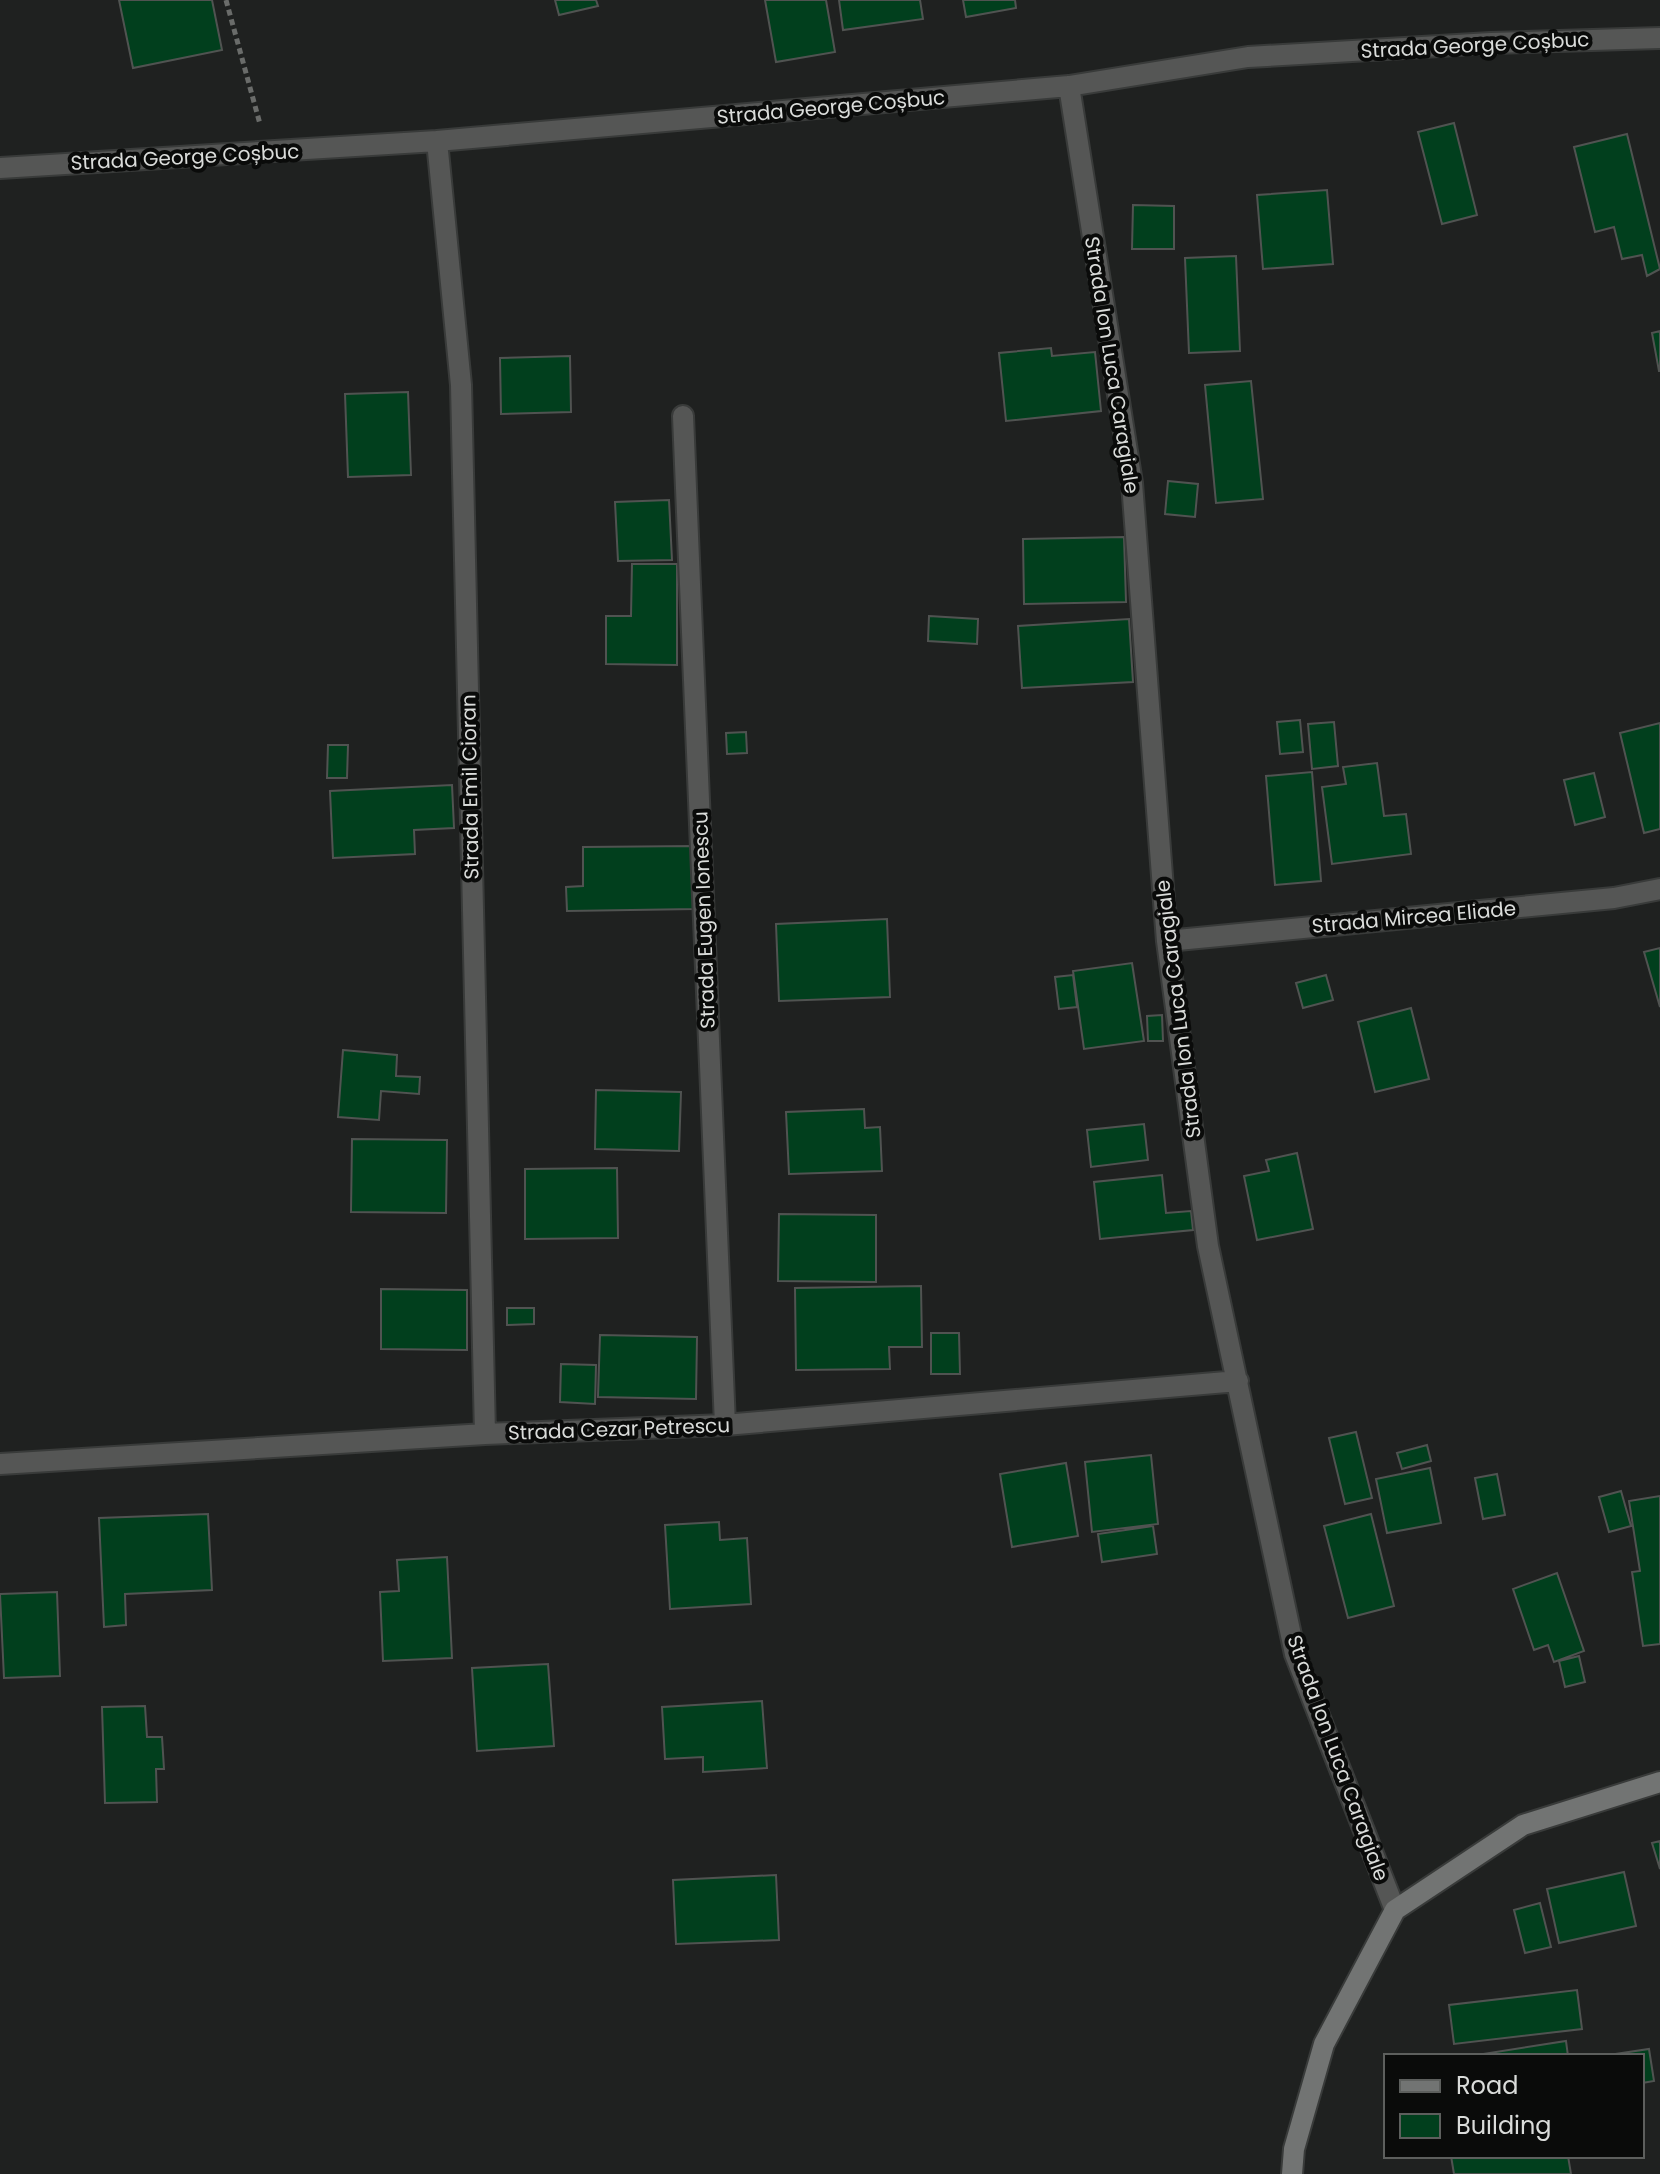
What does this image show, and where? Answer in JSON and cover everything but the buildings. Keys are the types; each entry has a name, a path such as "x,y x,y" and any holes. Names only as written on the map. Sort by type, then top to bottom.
{"main road":[{"path":"1292,2174 1294,2149 1324,2044 1395,1910 1523,1825 1660,1782"}],"street":[{"name":"Strada George Coșbuc","path":"0,168 437,141 1069,86 1248,57 1491,43 1660,38"},
{"name":"Strada Ion Luca Caragiale","path":"1069,86 1132,483 1167,941 1208,1246 1295,1654 1395,1910"},
{"name":"Strada Emil Cioran","path":"437,141 461,385 485,1434"},
{"name":"Strada Eugen Ionescu","path":"683,416 725,1425"},
{"name":"Strada Mircea Eliade","path":"1167,941 1614,898 1660,889"},
{"name":"Strada Cezar Petrescu","path":"0,1464 485,1434 725,1425 1238,1381"}],"path":[{"path":"226,0 267,152"}]}
